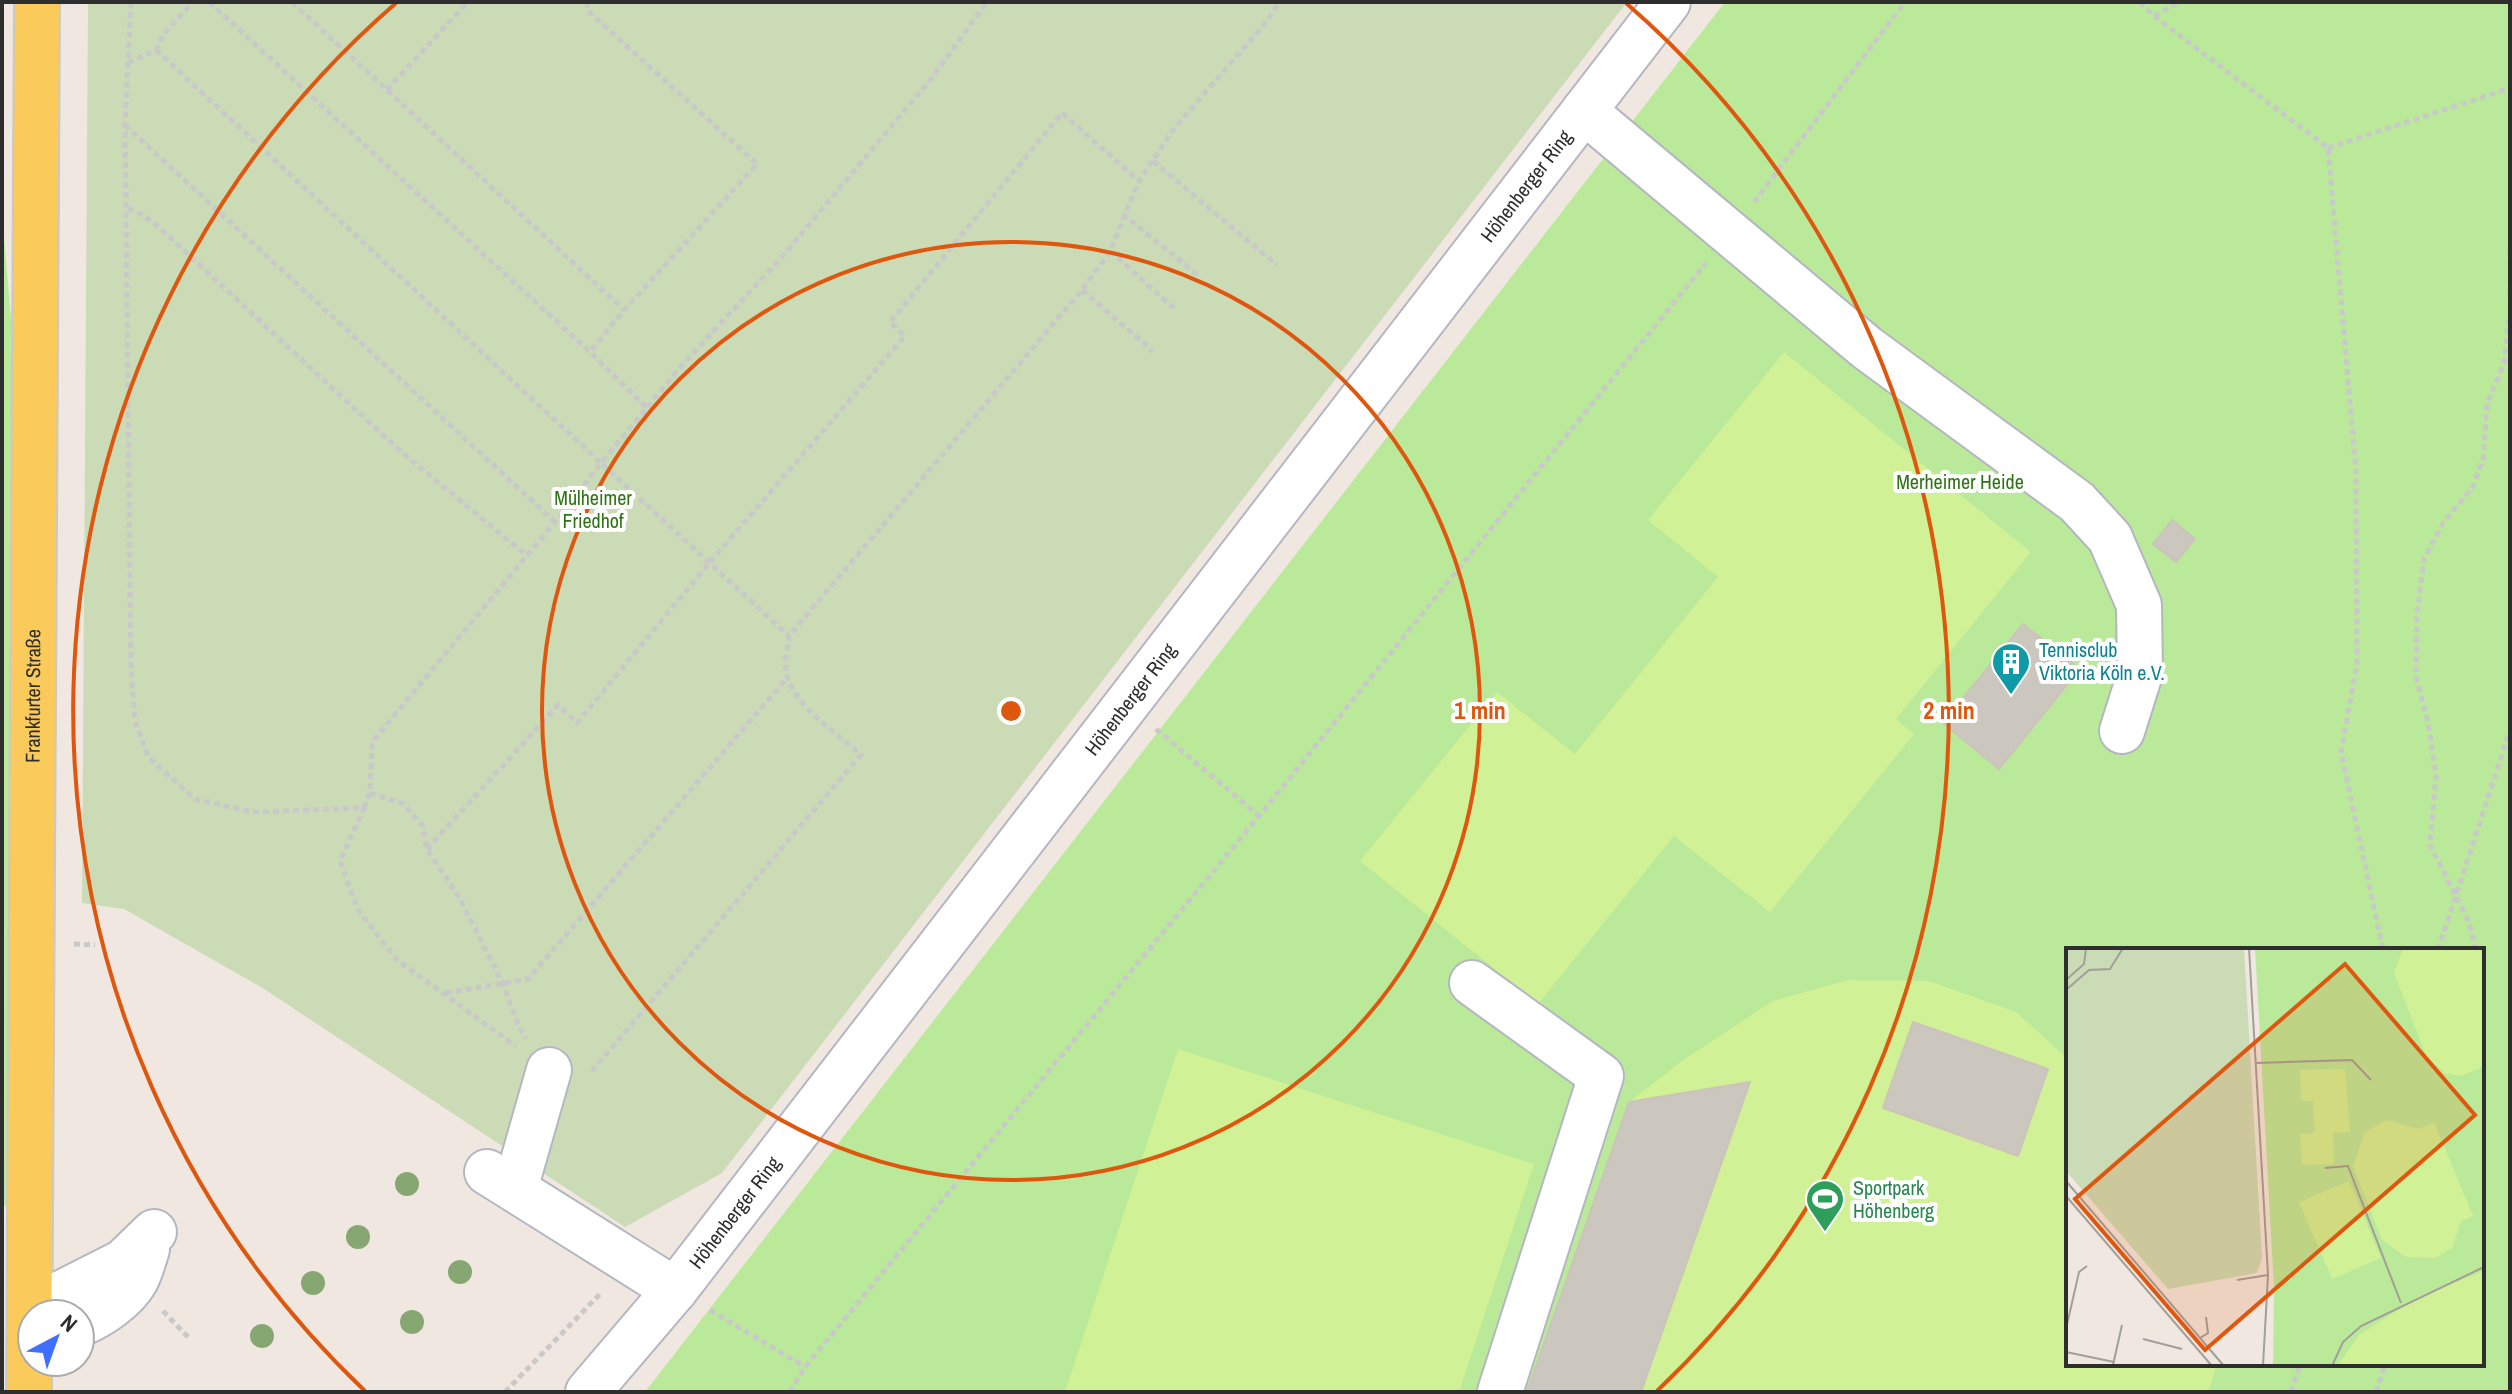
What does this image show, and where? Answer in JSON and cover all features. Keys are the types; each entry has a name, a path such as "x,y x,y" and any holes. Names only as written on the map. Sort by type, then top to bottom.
{"main road":[{"name":"Frankfurter Straße","path":"24,1298 37,2"}],"street":[{"name":"Höhenberger Ring","path":"588,1392 675,1290 1668,2"},
{"path":"1584,111 1867,348 2077,502 2110,538 2139,605 2140,674 2122,731"},
{"path":"1472,983 1601,1076 1500,1392"},
{"path":"546,1068 501,1181 675,1290"},
{"path":"49,1298 123,1262 154,1230 135,1281 114,1304 96,1317"}],"path":[{"path":"131,2 125,125 131,670 135,721 149,758 195,799 253,812 364,808"},
{"path":"128,63 156,50 164,34 193,2"},
{"path":"209,2 646,407"},
{"path":"292,2 624,310"},
{"path":"387,90 468,2"},
{"path":"588,2 587,10 757,164 624,310 590,352"},
{"path":"987,2 931,79 782,257 646,407 372,742 370,793 340,861 358,910 397,960 546,1068 588,1076 861,755 797,698 787,678 789,636 1082,290 1110,251 1139,181 1173,130 1268,20 1279,2"},
{"path":"790,1392 805,1367 1259,816 1729,235 1905,2"},
{"path":"2140,2 2154,16 2328,148 2356,472 2357,664 2341,752 2383,948"},
{"path":"2154,16 2179,2"},
{"path":"156,50 789,636"},
{"path":"2328,148 2510,88"},
{"path":"427,849 558,705 577,723 710,562 905,336 890,322 1062,113 1139,181"},
{"path":"125,125 555,522"},
{"path":"1153,161 1277,265"},
{"path":"128,208 160,228 398,449 527,556"},
{"path":"1123,214 1200,277"},
{"path":"2510,249 2510,297"},
{"path":"1110,251 1177,311"},
{"path":"1082,290 1153,351"},
{"path":"2475,948 2468,920 2430,845 2436,776 2428,722 2416,677 2417,616 2424,559 2443,523 2472,488 2483,460 2487,404 2504,363 2510,308"},
{"path":"445,993 528,979 787,678"},
{"path":"1127,704 1259,816"},
{"path":"2439,948 2510,730"},
{"path":"370,793 404,804 422,825 427,849 459,897 502,982 519,1027 546,1068"},
{"path":"74,944 95,945"},
{"path":"505,1392 632,1262"},
{"path":"675,1290 805,1367"},
{"path":"2291,1392 2299,1366"},
{"path":"2376,1392 2384,1366"}],"green space":[{"name":"Mülheimer Friedhof","path":"88,2 1627,2 722,1173 625,1227 261,987 124,909 82,903"},
{"name":"Merheimer Heide","path":"1725,2 2510,2 2510,1392 645,1392"},
{"path":"2,214 12,330 14,411 9,1202 4,1207"},
{"path":"1784,352 2031,552 1896,719 1914,734 1770,912 1674,836 1538,1004 1360,861 1497,692 1575,754 1718,577 1648,520"},
{"name":"Sportpark Höhenberg","path":"1848,980 1929,981 2016,1012 2066,1057 2066,1366 2216,1366 2208,1392 1527,1392 1629,1102 1686,1058 1773,1001"},
{"path":"1178,1049 1534,1164 1459,1392 1065,1392"}],"building":[{"path":"2172,520 2195,539 2176,562 2153,544"},
{"name":"Tennisclub Viktoria Köln e.V.","path":"2023,624 2080,669 1999,769 1943,723"},
{"path":"1913,1022 2048,1069 2018,1156 1883,1108"},
{"path":"1750,1082 1641,1392 1527,1392 1629,1102"}],"place":[{"name":"Tennisclub Viktoria Köln e.V.","path":"2011,696"},
{"name":"Sportpark Höhenberg","path":"1825,1233"}]}
